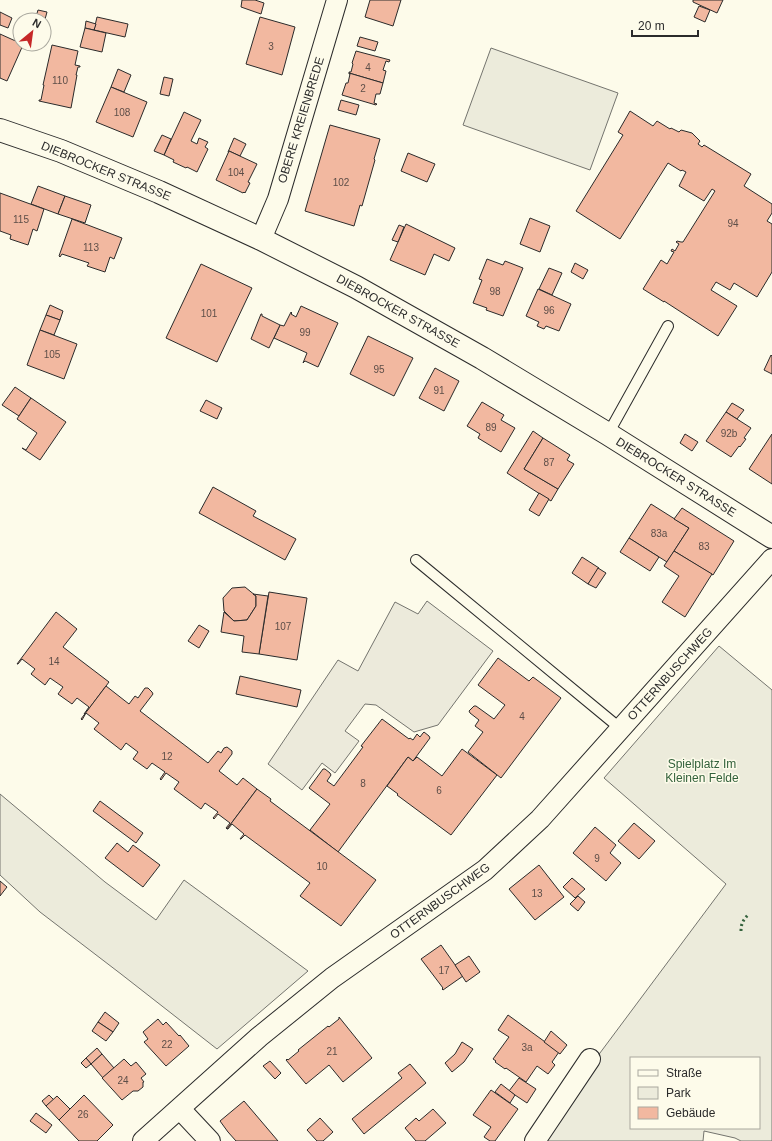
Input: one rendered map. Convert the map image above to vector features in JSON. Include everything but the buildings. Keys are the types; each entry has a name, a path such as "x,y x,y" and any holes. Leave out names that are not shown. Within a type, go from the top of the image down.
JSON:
{"main road":[{"name":"DIEBROCKER STRASSE","path":"0,130 61,151 152,189 261,239 356,287 482,358 608,434 772,537"}],"street":[{"name":"OBERE KREIENBREDE","path":"261,239 278,199 337,0"},
{"name":"OTTERNBUSCHWEG","path":"143,1141 259,1037 332,978 486,870 540,819 772,559"},
{"path":"534,1141 590,1059"},
{"path":"180,1109 210,1141"}],"lane":[{"path":"608,434 668,326"},
{"path":"416,560 621,729"}],"green space":[{"path":"491,48 618,93 590,170 463,125"},
{"name":"Spielplatz Im Kleinen Felde","path":"719,646 772,690 772,1141 741,1141 735,1138 704,1131 703,1141 544,1141 594,1061 726,884 604,778"},
{"path":"0,794 105,882 156,920 184,880 308,971 217,1049 40,912 0,875"}],"shaded area":[{"path":"427,601 493,651 438,725 414,732 376,705 365,704 345,731 359,741 335,773 322,763 302,790 268,764 338,660 358,671 395,602 418,614"}],"hedge":[{"path":"741,931 741,926 748,915"}]}
